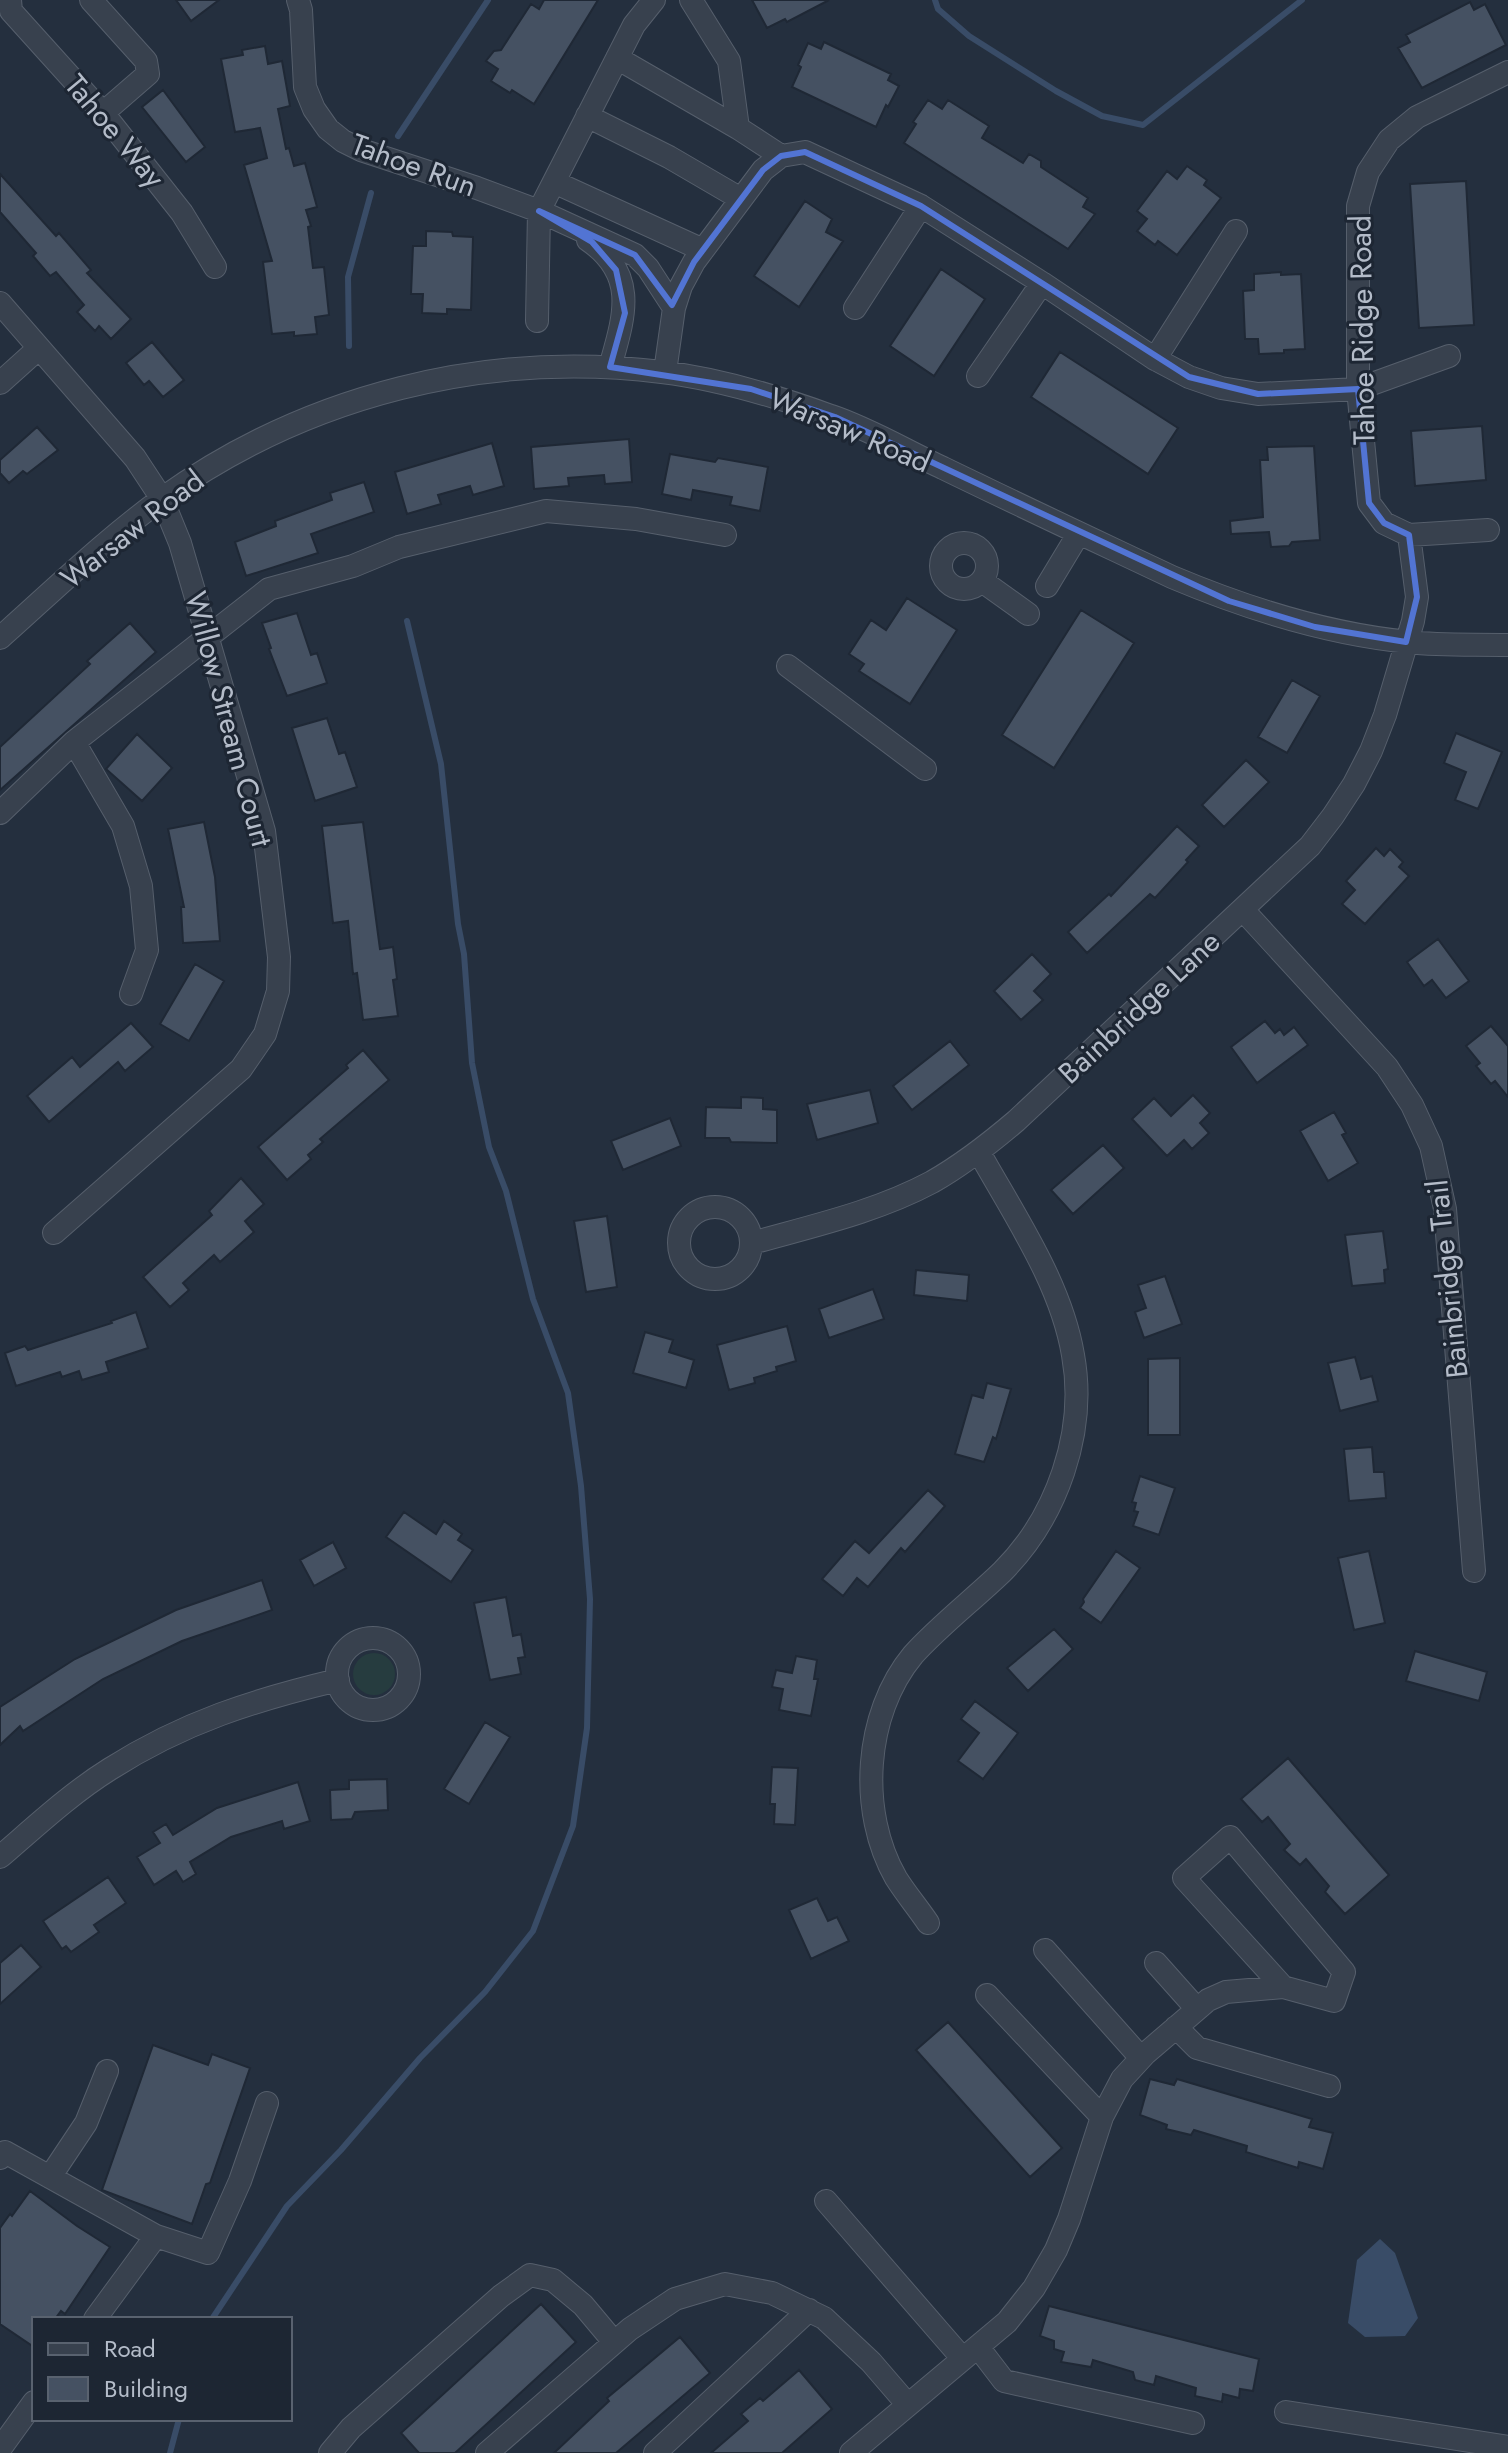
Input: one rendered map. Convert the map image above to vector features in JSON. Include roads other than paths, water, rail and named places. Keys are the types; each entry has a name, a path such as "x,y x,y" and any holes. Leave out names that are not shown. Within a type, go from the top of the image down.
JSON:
{"street":[{"name":"Tahoe Way","path":"10,0 11,11 103,113 182,213 215,267"},
{"path":"91,0 146,61 148,74 103,113"},
{"name":"Tahoe Run","path":"298,0 305,87 314,109 328,129 361,150 539,211 635,255 648,268 674,308"},
{"path":"537,321 539,211 634,25 654,0"},
{"path":"691,0 729,61 738,128"},
{"path":"617,58 781,156"},
{"name":"Tahoe Ridge Road","path":"1409,535 1384,523 1369,503 1358,389 1358,206 1368,172 1389,140 1417,117 1508,72"},
{"path":"587,116 669,157 741,199"},
{"path":"665,372 674,308 681,286 703,250 763,170 781,156 805,152 921,206 1155,359 1210,384 1258,394 1358,389 1449,356"},
{"path":"554,182 703,250"},
{"path":"855,308 921,206"},
{"name":"Tahoe Run","path":"539,211 592,242 616,270 623,289 625,313 610,367"},
{"path":"1155,359 1236,231"},
{"path":"978,376 1042,283"},
{"name":"Willow Stream Court","path":"0,303 135,458 162,499 180,543 264,831 279,957 278,991 265,1034 241,1069 54,1233"},
{"path":"0,383 39,348"},
{"name":"Warsaw Road","path":"0,638 162,499 212,466 264,438 319,413 375,394 433,380 552,366 665,372 751,389 835,417 1172,577 1229,601 1315,627 1406,642 1508,645"},
{"path":"0,813 74,742 269,589 353,566 399,547 546,511 636,519 725,535"},
{"path":"1406,642 1417,597 1409,535 1488,530"},
{"path":"1047,586 1079,533"},
{"path":"982,581 1028,614"},
{"name":"Bainbridge Lane","path":"752,1243 878,1206 930,1182 979,1152 1016,1121 1310,846 1354,784 1371,751 1406,642"},
{"path":"788,666 925,769"},
{"path":"74,742 123,826 141,886 147,950 131,994"},
{"name":"Bainbridge Trail","path":"1243,910 1387,1067 1412,1105 1431,1146 1445,1209 1474,1571"},
{"path":"928,1923 896,1877 877,1828 870,1777 877,1725 892,1687 913,1655 1005,1569 1037,1529 1065,1471 1076,1412 1074,1356 1061,1307 1049,1279 979,1152"},
{"path":"0,1857 48,1815 109,1770 172,1733 241,1705 338,1680"},
{"path":"851,2453 1007,2322 1034,2288 1056,2250 1069,2219 1102,2117 1122,2079 1141,2058 1208,2000 1226,1992 1283,1987 1334,2001 1344,1972 1230,1837 1184,1878 1283,1987"},
{"path":"1045,1950 1141,2058"},
{"path":"1156,1963 1197,2009"},
{"path":"987,1995 1102,2117"},
{"path":"1176,2027 1197,2048 1329,2086"},
{"path":"50,2177 86,2123 107,2071"},
{"path":"0,2158 5,2152 156,2236 208,2253 240,2181 267,2103"},
{"path":"826,2201 971,2353 1004,2381 1193,2423"},
{"path":"96,2317 156,2236"},
{"path":"330,2453 351,2428 501,2296 530,2275 553,2280 583,2305 614,2342"},
{"path":"487,2453 630,2329 675,2299 725,2284 772,2293 824,2318 871,2362 908,2405"},
{"path":"655,2453 809,2310"},
{"path":"0,2449 32,2405"},
{"path":"1286,2412 1508,2447"}],"water":[{"path":"1380,2239 1395,2253 1418,2318 1405,2336 1365,2337 1348,2323 1357,2260"}],"waterway":[{"path":"398,136 488,0"},
{"path":"935,0 938,9 969,36 1056,91 1102,116 1143,125 1302,0"},
{"path":"349,346 348,277 371,193"},
{"path":"213,2317 287,2206 341,2150 420,2058 485,1992 533,1931 573,1826 587,1728 590,1599 581,1486 568,1393 533,1299 506,1191 489,1147 472,1063 464,954 441,764 407,621"},
{"path":"170,2453 178,2421"}]}
